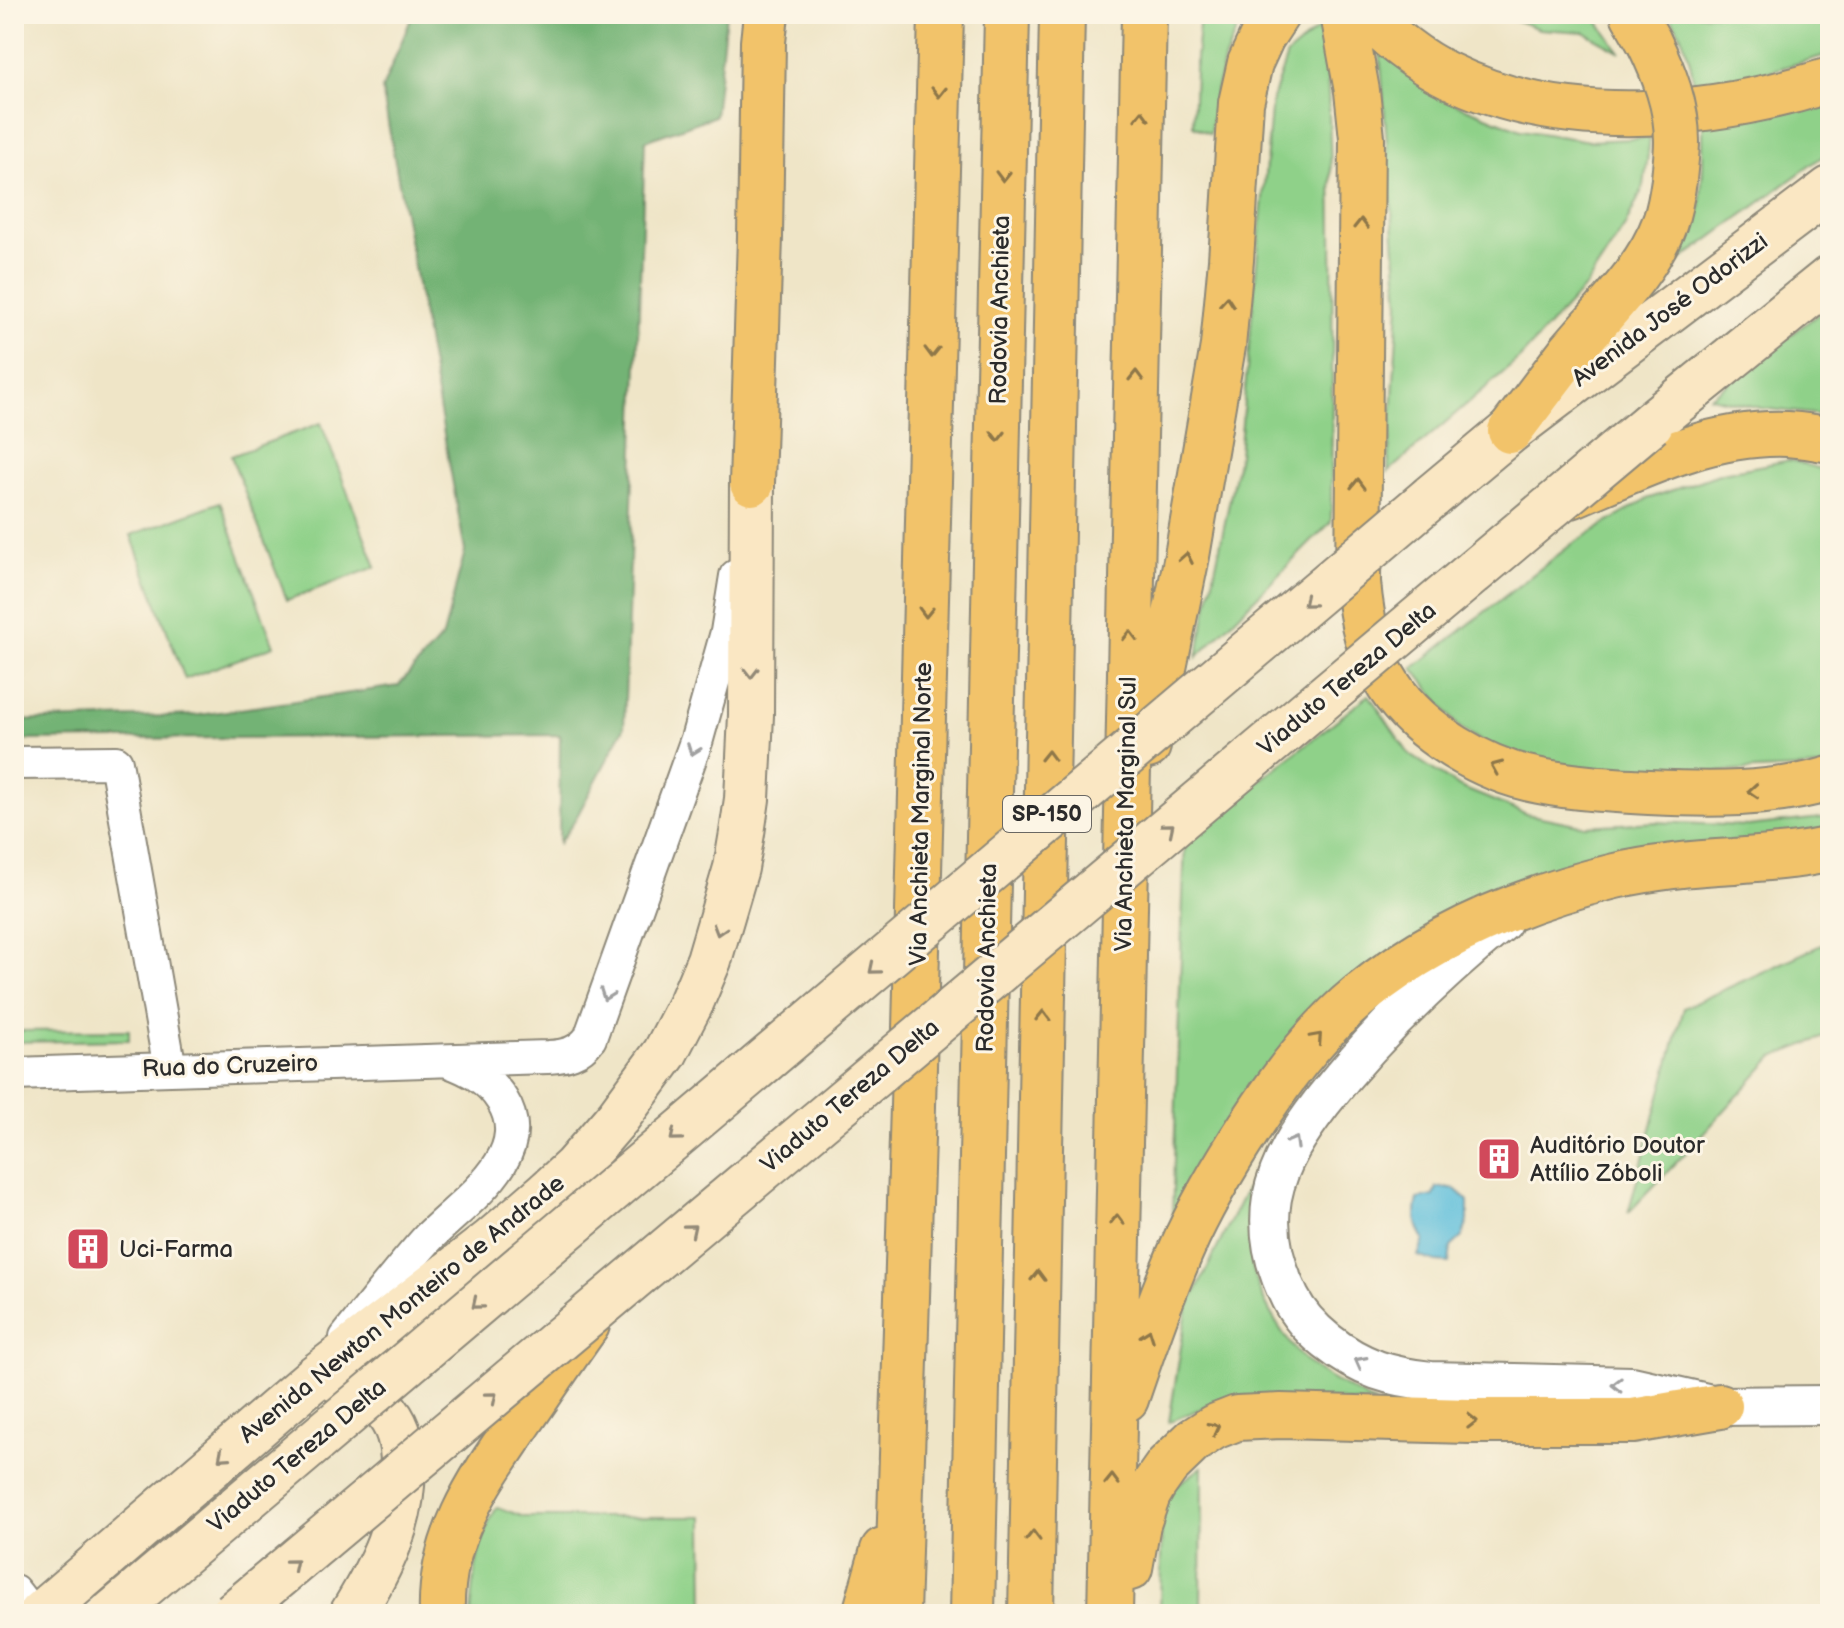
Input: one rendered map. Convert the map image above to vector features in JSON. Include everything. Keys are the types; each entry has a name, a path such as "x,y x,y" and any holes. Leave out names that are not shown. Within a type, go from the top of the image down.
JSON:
{"highway":[{"path":"752,483 766,14"},
{"name":"Via Anchieta Marginal Norte","path":"897,1614 913,1137 941,14"},
{"name":"Rodovia Anchieta","path":"972,1614 1007,14"},
{"name":"SP-150","path":"1031,1614 1062,14"},
{"name":"Via Anchieta Marginal Sul","path":"1110,1614 1144,14"},
{"path":"1125,854 1187,556 1223,346 1241,103 1250,63 1277,14"},
{"path":"1343,14 1362,138 1358,582 1364,628 1388,685 1411,712 1451,745 1498,768 1538,781 1619,790 1714,793 1793,787 1830,779"},
{"path":"1364,14 1422,61 1447,75 1501,96 1567,110 1645,113 1701,108 1741,103 1830,80"},
{"path":"1510,431 1570,352 1630,281 1654,246 1664,224 1671,201 1677,141 1671,99 1662,69 1641,28"},
{"path":"1559,501 1710,442 1785,434 1830,440"},
{"path":"1113,1435 1165,1290 1190,1232 1228,1160 1288,1071 1323,1030 1358,997 1418,954 1523,905 1658,867 1830,849"},
{"path":"442,1614 448,1554 456,1528 482,1479 598,1308"},
{"path":"1122,1614 1138,1524 1148,1495 1167,1466 1185,1447 1224,1422 1281,1416 1633,1421 1720,1406"},
{"path":"865,1614 902,1487"}],"main road":[{"name":"Avenida José Odorizzi","path":"1510,431 1830,189"},
{"name":"Viaduto Tereza Delta","path":"233,1614 1651,423 1830,278"},
{"name":"Viaduto Tereza Delta","path":"111,1614 1510,431"},
{"name":"Avenida Newton Monteiro de Andrade","path":"40,1614 314,1378 491,1241 574,1168 665,1053 691,1003 723,917 736,868 747,799 751,715 752,483"},
{"path":"314,1378 349,1382 360,1387 388,1414 401,1444 403,1474 398,1521 387,1551 352,1614"}],"street":[{"name":"Rua do Cruzeiro","path":"14,1074 563,1056 583,1047 590,1038 701,726 727,632 752,483"},
{"path":"14,763 116,762 170,1069"},
{"path":"1523,905 1411,1001 1337,1082 1303,1126 1288,1152 1272,1196 1269,1219 1275,1264 1292,1303 1305,1321 1339,1350 1376,1370 1431,1381 1632,1386 1720,1406 1830,1405"},
{"path":"314,1378 409,1259 502,1163 509,1146 511,1119 498,1094 471,1070 445,1060"},
{"path":"14,1591 32,1614"}],"green space":[{"path":"413,14 726,14 715,116 645,141 624,728 574,822 559,843 560,735 14,740 14,721 199,715 398,686 443,636 465,551 382,89"},
{"path":"1200,14 1243,14 1225,58 1216,91 1210,134 1193,126"},
{"path":"1499,14 1593,14 1620,52 1584,32 1539,29"},
{"path":"1668,14 1766,14 1793,21 1830,23 1830,54 1742,79 1694,85 1686,48"},
{"path":"1324,24 1332,211 1331,522 1197,657 1239,455 1272,99 1287,55"},
{"path":"1380,51 1456,104 1521,130 1589,141 1650,138 1644,186 1625,226 1585,287 1520,358 1388,472 1399,304"},
{"path":"1830,98 1830,151 1678,262 1700,208 1703,122"},
{"path":"1830,305 1830,416 1761,408 1710,397"},
{"path":"321,423 376,567 287,600 231,456"},
{"path":"1790,460 1830,472 1830,764 1826,767 1619,780 1516,763 1459,727 1413,668 1572,544 1647,499 1722,473"},
{"path":"220,502 274,646 185,679 131,535"},
{"path":"1369,695 1409,754 1460,787 1526,814 1585,826 1656,822 1748,826 1830,817 1830,837 1473,905 1172,1217 1185,839"},
{"path":"1830,941 1830,1035 1773,1057 1628,1213 1684,1008"},
{"path":"129,1030 129,1040 14,1042 14,1031"},
{"path":"1254,1174 1249,1238 1251,1256 1261,1293 1270,1312 1306,1361 1375,1403 1247,1397 1214,1403 1169,1422 1187,1309"},
{"path":"1202,1467 1201,1614 1160,1614 1162,1496"},
{"path":"497,1507 524,1517 703,1517 704,1614 471,1614 481,1545"}],"water":[{"path":"1437,1187 1457,1190 1468,1201 1468,1221 1462,1237 1451,1247 1449,1263 1418,1256 1424,1240 1416,1220 1418,1199 1434,1196"}],"place":[{"name":"Auditório Doutor Attílio Zóboli","path":"1499,1159"},
{"name":"Uci-Farma","path":"88,1249"}]}
